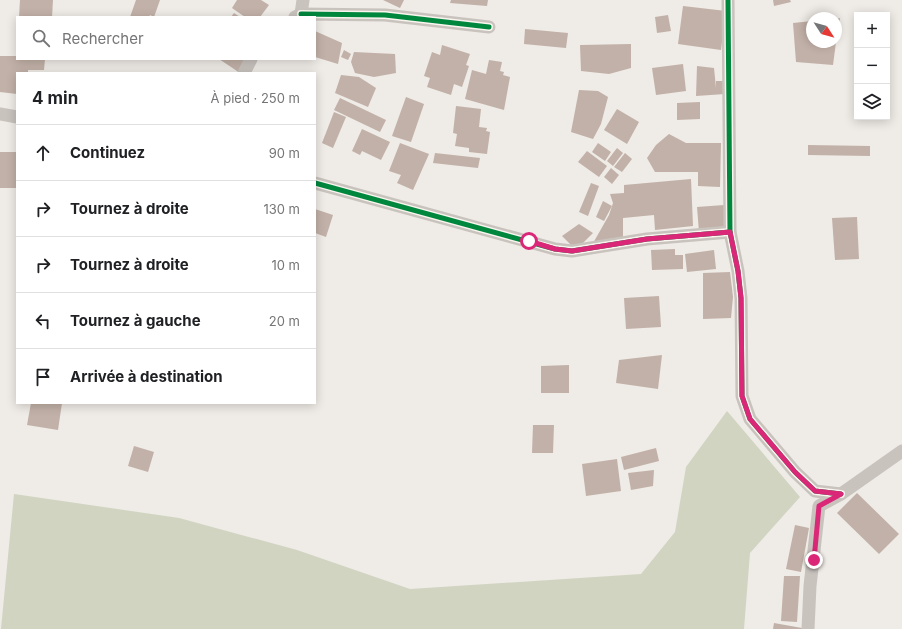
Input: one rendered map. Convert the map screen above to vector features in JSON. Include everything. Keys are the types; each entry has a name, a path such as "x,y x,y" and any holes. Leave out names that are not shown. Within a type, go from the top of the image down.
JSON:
{"street":[{"path":"303,0 298,16 385,15 489,27"},
{"path":"728,0 730,232 738,271 741,298 742,396 750,419 795,472 815,491 841,494"},
{"path":"244,72 250,60"},
{"path":"0,114 16,117"},
{"path":"316,183 555,249 572,251 647,239 730,232"},
{"path":"808,629 810,586 819,506 841,494 902,451"}],"green space":[{"path":"727,411 800,497 750,553 744,629 1,629 14,494 179,518 297,550 410,589 641,574 675,532 686,467"}],"building":[{"path":"20,0 53,0 52,16 19,16"},
{"path":"136,0 160,0 154,16 130,16"},
{"path":"237,0 261,0 269,5 261,16 244,16 232,8"},
{"path":"383,0 404,0 400,8"},
{"path":"451,0 488,0 487,6 450,3"},
{"path":"773,0 790,0 791,2 774,6"},
{"path":"683,6 726,11 721,50 678,44"},
{"path":"234,13 238,16 232,16"},
{"path":"668,15 671,31 657,33 655,17"},
{"path":"806,22 806,48 835,48 833,65 796,62 793,23"},
{"path":"525,29 568,33 566,48 524,44"},
{"path":"316,31 342,43 338,64 316,57"},
{"path":"631,44 631,68 609,74 581,71 580,45"},
{"path":"442,45 470,54 466,65 469,66 462,87 454,84 451,95 427,87 430,78 424,76 432,52 440,55"},
{"path":"344,50 351,54 348,60 341,57"},
{"path":"354,52 395,54 396,73 374,77 355,73 351,62"},
{"path":"0,56 16,56 16,60 45,60 44,70 16,72 16,94 0,92"},
{"path":"220,60 256,60 241,72 238,72"},
{"path":"489,60 502,62 500,71 504,72 503,75 510,77 504,110 465,99 472,70 486,74"},
{"path":"683,64 686,91 656,95 652,68"},
{"path":"697,66 714,68 716,88 716,81 725,81 725,94 696,96"},
{"path":"341,75 359,77 376,88 368,107 335,93"},
{"path":"579,90 598,91 608,97 601,124 593,139 571,132"},
{"path":"406,97 424,104 411,142 392,136"},
{"path":"340,98 386,120 380,132 334,110"},
{"path":"700,102 700,119 677,120 677,103"},
{"path":"456,106 481,109 479,127 487,128 486,131 490,132 487,154 469,152 469,148 455,146 457,134 453,133"},
{"path":"617,109 639,122 627,144 604,130"},
{"path":"334,112 346,117 333,148 322,143"},
{"path":"362,129 390,142 381,160 362,151 360,155 352,151"},
{"path":"669,134 686,143 721,143 720,187 698,186 698,172 655,172 647,158 656,145"},
{"path":"400,143 429,154 413,190 397,183 401,175 389,171"},
{"path":"598,143 611,152 605,161 592,152"},
{"path":"808,145 870,146 870,156 808,155"},
{"path":"617,148 623,153 613,166 607,161"},
{"path":"587,151 607,166 599,177 578,162"},
{"path":"0,152 16,152 16,188 0,188"},
{"path":"435,153 480,158 478,168 433,163"},
{"path":"625,153 632,159 622,172 614,167"},
{"path":"611,168 619,175 612,184 604,177"},
{"path":"691,179 693,226 655,230 654,215 623,218 623,237 592,245 609,215 613,203 610,194 624,193 624,185"},
{"path":"591,183 599,186 588,216 579,212"},
{"path":"603,201 612,206 604,221 596,217"},
{"path":"724,205 725,230 699,232 697,207"},
{"path":"316,209 333,215 326,237 316,233"},
{"path":"857,217 859,259 835,260 832,218"},
{"path":"579,224 593,233 582,244 573,247 562,236"},
{"path":"675,249 675,255 683,255 683,269 652,270 651,250"},
{"path":"714,250 716,269 687,272 685,254"},
{"path":"730,272 733,297 731,318 703,319 703,273"},
{"path":"659,296 661,327 626,329 624,298"},
{"path":"662,355 658,389 616,383 619,360"},
{"path":"569,365 569,393 541,393 541,366"},
{"path":"31,404 62,404 58,430 27,425"},
{"path":"533,425 554,425 553,453 532,453"},
{"path":"134,446 154,452 148,472 128,466"},
{"path":"656,448 659,461 624,470 621,457"},
{"path":"617,459 621,491 586,496 582,464"},
{"path":"654,470 653,486 631,490 628,473"},
{"path":"857,493 899,534 879,554 837,513"},
{"path":"795,525 809,528 801,572 786,569"},
{"path":"784,576 800,576 797,622 781,621"},
{"path":"774,623 802,628 802,629 773,629"}],"cycle path":[{"path":"728,0 730,232 738,271 741,298 742,396 750,419 795,472 815,491 841,494"},
{"path":"301,14 385,15 489,27"},
{"path":"316,183 555,249 572,251 647,239 730,232"}],"route":[{"path":"529,241 555,249 572,251 647,239 730,232 738,271 741,298 742,396 750,419 795,472 815,491 841,494 819,506 814,560"}]}
